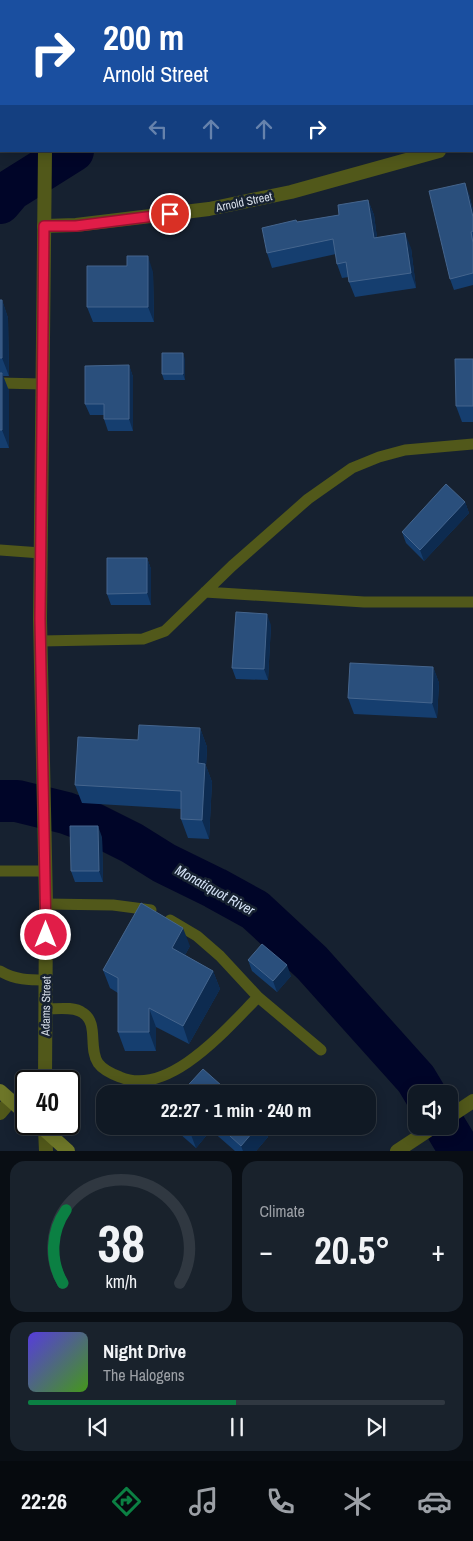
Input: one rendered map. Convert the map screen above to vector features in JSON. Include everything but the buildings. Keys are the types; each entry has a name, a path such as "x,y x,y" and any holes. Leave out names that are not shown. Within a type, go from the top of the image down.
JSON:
{"main road":[{"path":"5,1096 15,1105"},
{"path":"52,1135 68,1151"}],"street":[{"name":"Adams Street","path":"45,152 40,641 46,871 45,1070"},
{"name":"Arnold Street","path":"44,226 76,226 210,210 291,192 435,152"},
{"path":"0,1113 5,1096"},
{"path":"458,1111 470,1103"},
{"path":"44,1135 46,1151"},
{"path":"397,1151 421,1135"}],"lane":[{"path":"0,383 42,384"},
{"path":"40,641 143,639 165,631 232,566 308,499 352,468 379,457 405,450 473,444"},
{"path":"0,550 41,553"},
{"path":"205,592 364,602 473,602"},
{"path":"0,871 46,871"},
{"path":"46,904 132,906 151,910 197,936 220,956 258,997 321,1050"},
{"path":"0,971 11,978 46,980"},
{"path":"46,1009 70,1009 82,1012 88,1017 91,1025 93,1048 99,1064 110,1073 125,1080 147,1081 164,1076 198,1055 258,997"}],"waterway":[{"name":"Monatiquot River","path":"0,203 11,190 71,152"},
{"name":"Monatiquot River","path":"0,801 17,801 66,813 90,822 255,910 312,963 420,1085"},
{"name":"Monatiquot River","path":"450,1135 460,1151"}],"route":[{"path":"46,935 40,619 44,226 76,226 170,214"}]}
